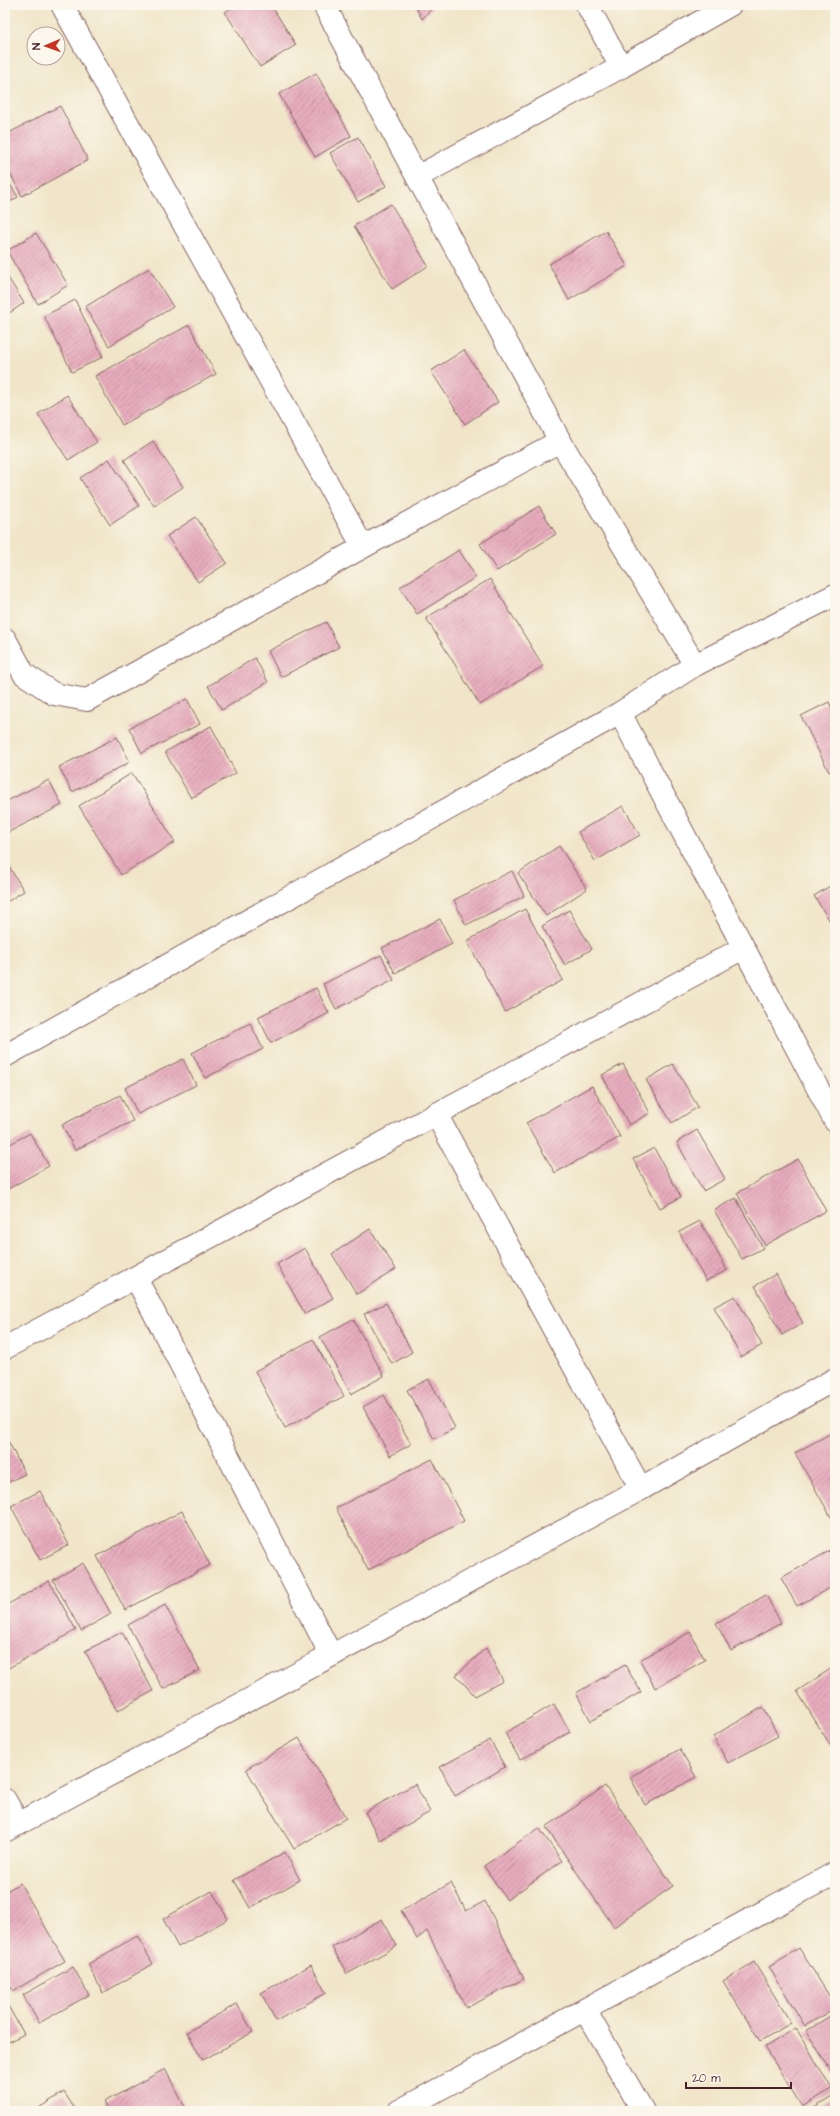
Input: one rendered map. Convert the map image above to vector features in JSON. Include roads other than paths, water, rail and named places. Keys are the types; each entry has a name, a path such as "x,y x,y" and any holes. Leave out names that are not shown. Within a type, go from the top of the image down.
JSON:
{"street":[{"path":"62,5 363,547"},
{"path":"324,5 560,442 696,665"},
{"path":"587,5 621,68"},
{"path":"417,177 621,68 730,5"},
{"path":"5,639 24,674 54,694 87,700 363,547 560,442"},
{"path":"5,1056 620,713 696,665 835,595"},
{"path":"620,713 835,1121"},
{"path":"5,1348 743,948"},
{"path":"436,1114 641,1489"},
{"path":"136,1278 331,1655"},
{"path":"5,1800 12,1828 641,1489 835,1380"},
{"path":"399,2111 835,1873"},
{"path":"585,2010 643,2111"}]}
